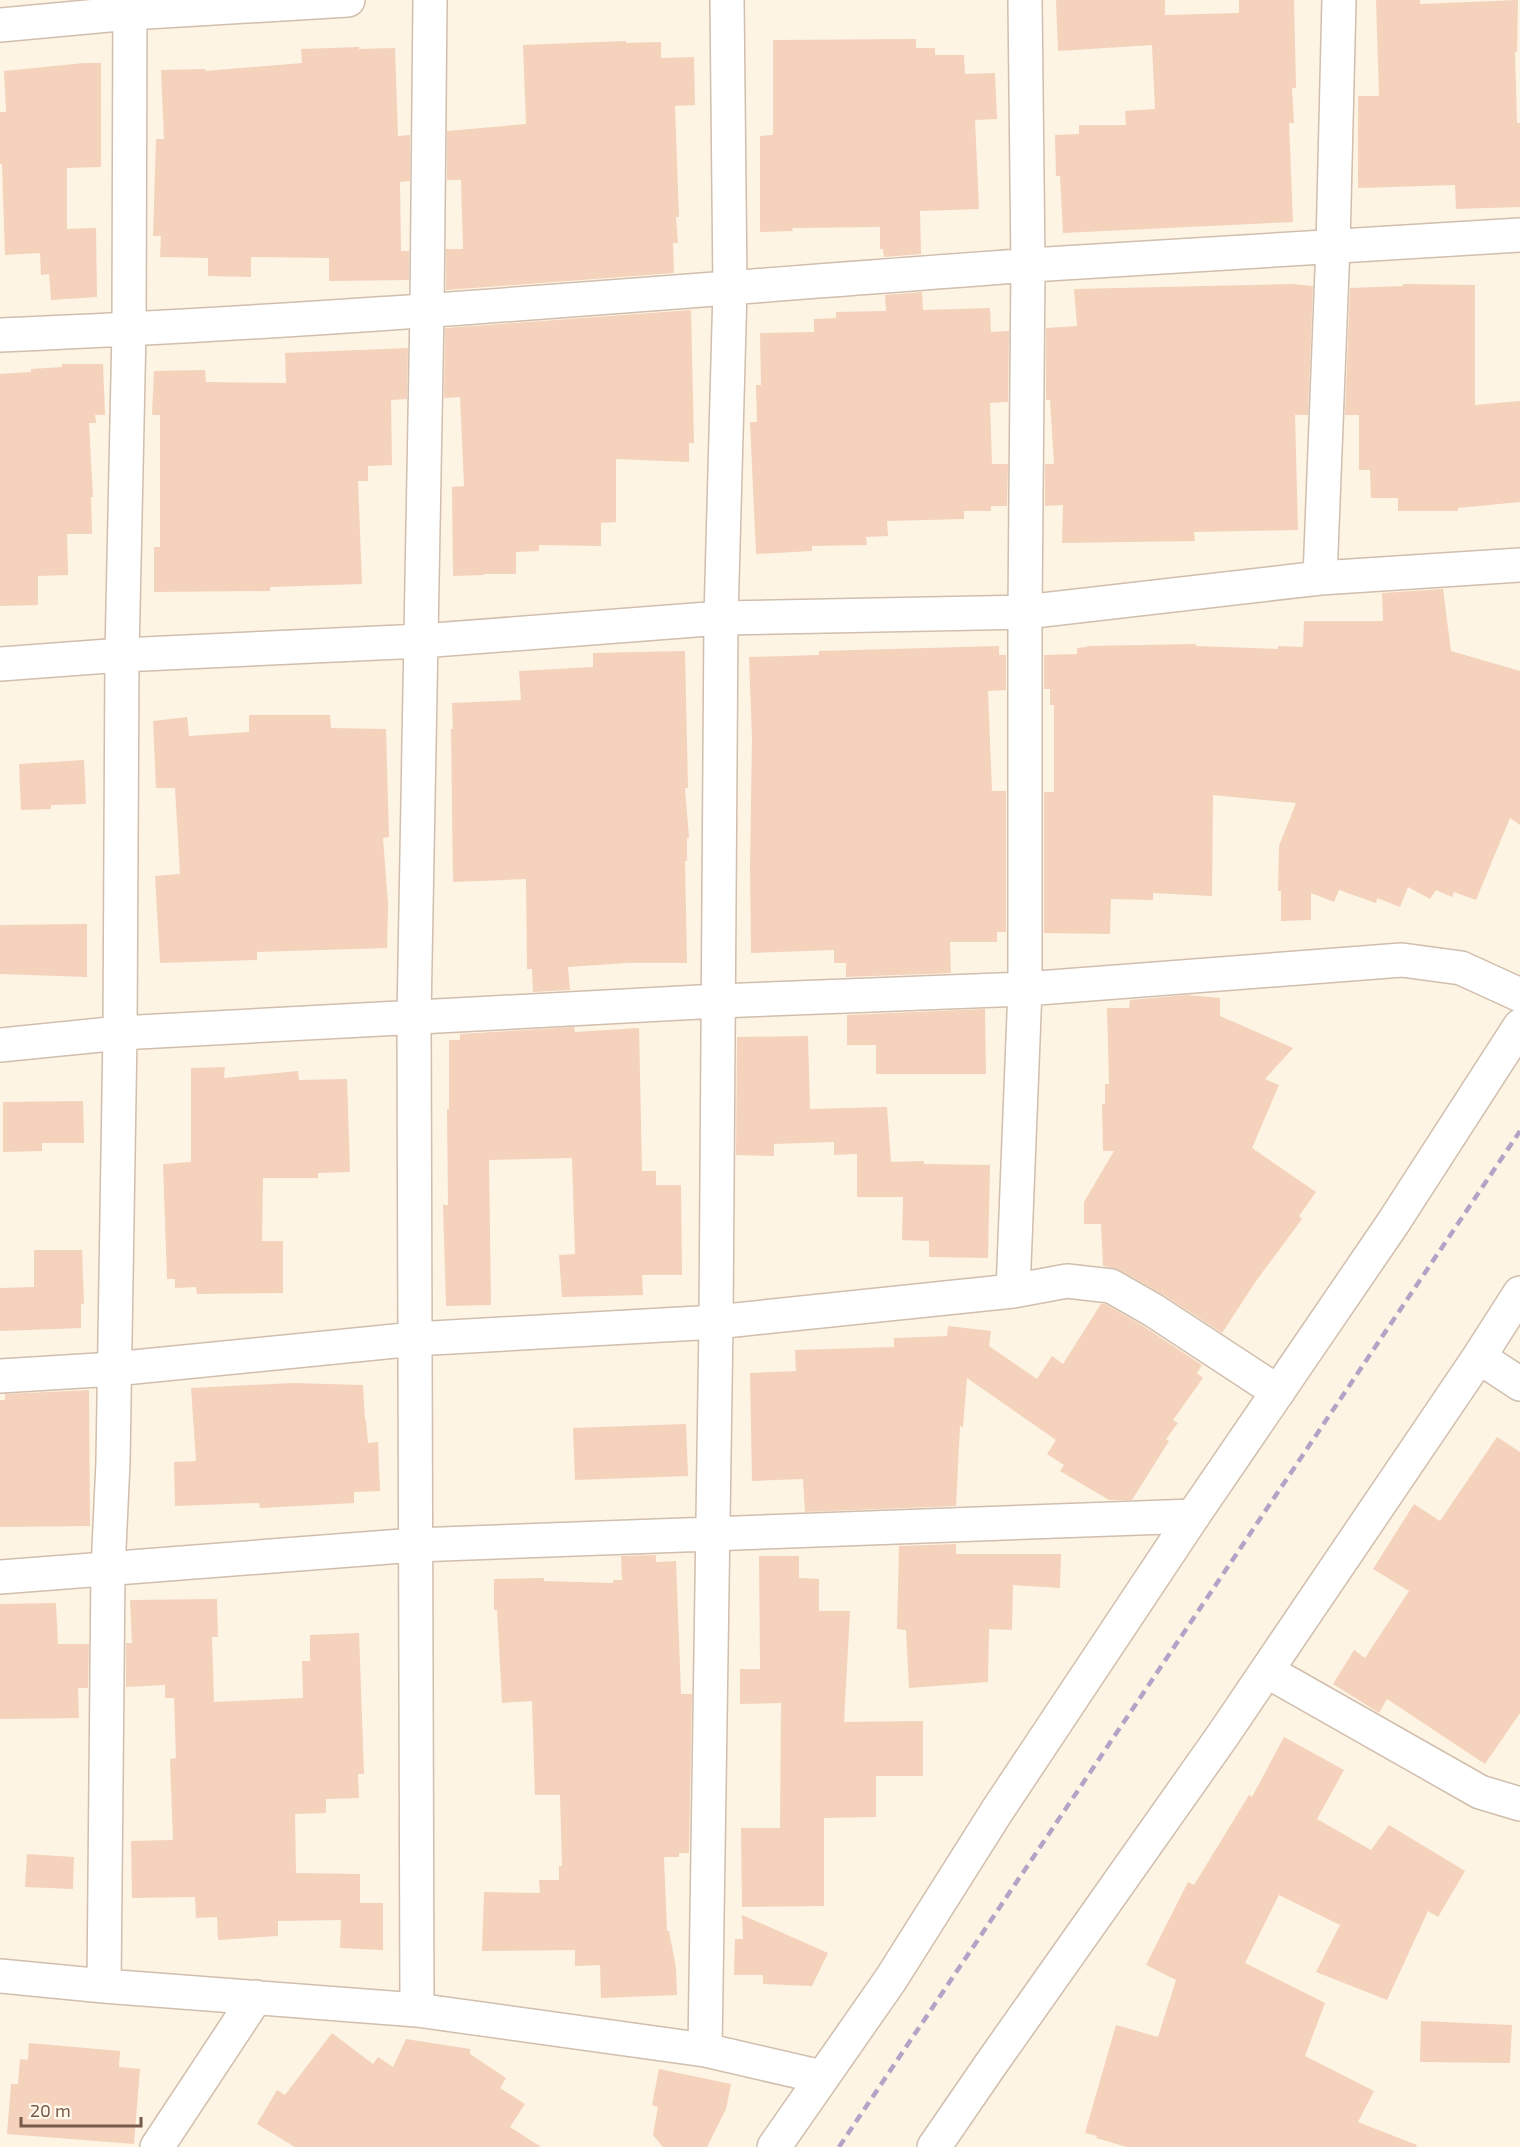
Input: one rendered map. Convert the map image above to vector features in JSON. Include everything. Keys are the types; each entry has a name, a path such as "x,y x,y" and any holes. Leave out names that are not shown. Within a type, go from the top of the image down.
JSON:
{"street":[{"path":"0,25 130,6 348,0"},
{"path":"417,2010 414,1017 427,310 430,0"},
{"path":"705,2050 716,1322 721,618 730,289 727,0"},
{"path":"1013,1291 1025,989 1028,266 1025,0"},
{"path":"1320,578 1333,245 1339,0"},
{"path":"104,1986 108,1570 113,1462 120,1033 122,655 129,330 130,6"},
{"path":"0,335 129,330 1333,245 1520,235"},
{"path":"0,664 122,655 421,641 721,618 1025,612 1320,578 1520,565"},
{"path":"0,1044 120,1033 414,1017 718,1001 1025,989 1402,960 1461,968 1520,995"},
{"path":"774,2147 891,1979 1004,1801 1193,1516 1393,1223 1520,1026"},
{"path":"0,1376 114,1369 415,1339 716,1322 1013,1291 1067,1281 1110,1286 1153,1310 1278,1392"},
{"path":"934,2147 1267,1671 1520,1293"},
{"path":"1479,1357 1520,1384"},
{"path":"0,1577 415,1545 1193,1516"},
{"path":"1267,1671 1480,1792 1520,1804"},
{"path":"0,1976 417,2010 705,2050 822,2077"},
{"path":"157,2147 256,1997"}],"building":[{"path":"1056,0 1165,0 1165,15 1239,13 1239,0 1294,0 1296,88 1292,88 1294,123 1289,123 1293,222 1063,233 1060,176 1056,176 1055,135 1079,134 1079,125 1126,125 1125,111 1155,109 1152,45 1058,51"},
{"path":"1376,0 1420,0 1420,4 1518,0 1517,52 1515,52 1517,123 1520,123 1520,207 1456,209 1455,185 1358,188 1358,96 1379,96"},
{"path":"916,39 916,48 935,48 935,55 964,55 965,74 995,73 997,119 975,120 979,209 920,211 921,254 884,257 883,249 880,249 880,227 792,228 793,231 760,232 760,136 773,135 773,40"},
{"path":"626,41 626,43 661,42 661,58 694,57 695,105 675,106 679,217 676,217 678,243 673,243 674,273 446,290 446,249 463,249 461,180 447,180 447,131 526,124 523,45"},
{"path":"359,47 359,49 395,48 398,136 410,135 410,181 400,182 401,251 409,251 409,280 329,281 329,258 251,257 251,277 208,276 208,258 160,257 161,236 153,236 156,139 164,139 161,70 205,69 205,71 302,63 301,49"},
{"path":"101,63 101,167 67,168 67,229 96,228 97,297 51,300 49,274 41,275 40,253 5,255 2,164 0,164 0,112 6,112 4,71"},
{"path":"1292,284 1313,286 1308,415 1295,415 1298,530 1194,532 1195,541 1062,543 1063,505 1045,506 1045,464 1054,464 1050,400 1046,400 1046,328 1077,326 1074,289"},
{"path":"1403,284 1475,285 1475,405 1520,401 1520,502 1458,508 1458,511 1398,511 1398,498 1371,498 1370,470 1359,470 1359,415 1345,415 1350,288 1403,286"},
{"path":"922,292 923,310 990,308 991,332 1009,331 1008,402 990,403 992,464 1008,464 1007,506 991,506 991,511 964,511 964,519 887,521 888,536 866,537 867,545 812,546 812,551 756,554 750,422 757,422 756,385 761,385 760,333 814,332 814,319 836,318 836,312 886,311 885,295"},
{"path":"691,310 694,443 689,443 689,462 616,459 616,522 601,523 601,546 539,545 539,551 516,552 516,574 453,576 452,487 464,486 460,397 444,398 445,328"},
{"path":"408,348 407,399 391,400 392,465 368,466 368,481 358,481 362,584 270,587 270,591 154,592 154,547 160,547 160,415 152,415 154,371 205,370 206,382 286,383 285,353"},
{"path":"62,364 103,364 105,415 95,415 96,423 89,423 93,497 91,497 92,534 67,534 68,575 38,576 38,605 0,606 0,374 62,367"},
{"path":"1443,589 1451,651 1520,671 1520,825 1510,818 1476,900 1454,892 1452,897 1436,890 1430,899 1408,887 1400,907 1377,898 1376,903 1339,890 1334,902 1311,893 1311,920 1281,921 1281,891 1278,891 1279,846 1296,803 1213,795 1212,896 1153,893 1153,900 1111,899 1110,934 1044,933 1044,792 1054,792 1054,705 1050,705 1050,689 1044,689 1044,655 1077,654 1077,648 1087,646 1196,644 1196,646 1278,649 1278,646 1302,647 1304,621 1383,621 1382,593"},
{"path":"999,646 999,655 1006,655 1006,690 988,691 992,791 1006,791 1006,932 997,932 997,942 950,942 951,973 846,977 846,963 834,963 834,950 751,953 752,738 749,657 819,655 819,651"},
{"path":"685,651 688,788 685,788 689,838 687,838 687,861 685,861 687,963 627,963 568,967 570,990 533,992 532,969 527,969 526,879 453,882 452,703 521,700 519,671 593,667 593,653"},
{"path":"249,715 330,715 331,728 386,729 389,837 383,838 388,904 387,948 257,952 257,960 160,963 155,876 180,874 175,788 156,788 153,721 187,717 189,736 249,732"},
{"path":"84,760 86,804 51,805 51,809 21,810 19,764"},
{"path":"87,924 87,977 0,974 0,925"},
{"path":"1187,995 1220,998 1220,1016 1293,1048 1265,1079 1279,1085 1252,1148 1316,1192 1299,1216 1302,1219 1256,1281 1222,1333 1120,1270 1103,1266 1101,1224 1084,1224 1084,1202 1114,1151 1103,1151 1102,1104 1105,1104 1105,1084 1109,1084 1107,1008 1129,1008 1130,1000"},
{"path":"985,1009 986,1074 876,1074 876,1045 847,1045 847,1015"},
{"path":"574,1027 575,1032 639,1028 642,1171 656,1171 656,1185 681,1185 682,1275 642,1275 643,1295 562,1297 559,1255 575,1254 572,1158 489,1160 491,1305 446,1306 443,1205 448,1205 449,1040 460,1040 460,1034"},
{"path":"808,1036 810,1109 887,1107 891,1162 924,1161 924,1164 990,1165 988,1258 929,1257 929,1241 902,1240 903,1197 857,1197 857,1154 834,1155 834,1142 774,1144 774,1156 736,1155 737,1037"},
{"path":"225,1067 224,1078 298,1071 299,1080 347,1079 350,1172 318,1173 318,1178 263,1178 262,1241 283,1241 283,1293 197,1294 196,1287 175,1288 175,1279 167,1279 163,1164 191,1162 191,1068"},
{"path":"83,1101 84,1143 42,1143 42,1151 3,1152 3,1102"},
{"path":"34,1250 82,1250 84,1304 81,1304 81,1328 0,1331 0,1288 34,1287"},
{"path":"1101,1304 1105,1304 1143,1326 1202,1365 1197,1373 1203,1378 1173,1420 1178,1423 1166,1439 1169,1441 1132,1500 1109,1500 1060,1471 1064,1465 1047,1454 1056,1440 967,1378 963,1427 960,1426 956,1506 805,1512 803,1479 752,1481 750,1373 796,1371 795,1350 894,1347 894,1338 947,1336 948,1326 991,1331 989,1346 1037,1379 1052,1356 1063,1364"},
{"path":"292,1383 363,1385 368,1443 378,1442 380,1491 354,1492 354,1503 260,1508 259,1503 175,1506 174,1462 196,1461 191,1388"},
{"path":"89,1390 90,1526 0,1527 0,1400 5,1400 5,1394"},
{"path":"686,1424 688,1476 575,1480 573,1428"},
{"path":"1497,1437 1520,1452 1520,1713 1485,1764 1387,1699 1379,1713 1333,1684 1354,1650 1365,1658 1409,1591 1373,1569 1414,1504 1440,1521"},
{"path":"956,1544 956,1554 1061,1554 1060,1588 1013,1585 1012,1630 989,1629 988,1682 909,1688 906,1630 897,1629 899,1546"},
{"path":"656,1555 656,1562 676,1561 681,1694 692,1694 689,1853 679,1853 679,1857 664,1857 667,1931 669,1931 676,1968 677,1995 601,1998 600,1965 575,1966 575,1950 482,1951 484,1892 540,1893 539,1880 559,1880 559,1866 562,1866 560,1795 535,1795 532,1701 502,1703 497,1610 494,1610 494,1579 544,1578 544,1581 613,1583 613,1580 622,1580 621,1556"},
{"path":"759,1556 799,1556 799,1578 819,1579 819,1611 850,1611 844,1722 923,1721 923,1776 876,1776 876,1817 824,1818 824,1906 742,1907 741,1828 780,1828 781,1703 740,1704 740,1669 760,1669"},
{"path":"217,1599 218,1637 212,1637 214,1702 303,1698 302,1661 310,1661 310,1635 359,1633 364,1774 358,1774 359,1798 326,1799 326,1813 295,1814 296,1873 360,1874 360,1903 383,1903 383,1950 340,1948 341,1920 278,1921 278,1936 218,1940 217,1917 196,1918 195,1897 132,1898 131,1841 173,1840 170,1759 176,1758 174,1698 165,1698 165,1685 126,1687 126,1643 132,1643 130,1600"},
{"path":"56,1603 58,1644 89,1644 88,1688 78,1688 79,1718 0,1719 0,1604"},
{"path":"1284,1737 1344,1770 1317,1819 1371,1850 1389,1825 1465,1871 1438,1917 1428,1911 1387,2000 1316,1972 1340,1925 1279,1895 1245,1963 1325,2003 1305,2056 1374,2091 1358,2122 1417,2145 1416,2147 1127,2147 1085,2133 1116,2025 1158,2037 1176,1980 1146,1965 1188,1882 1194,1885 1249,1795 1252,1797"},
{"path":"27,1854 74,1857 73,1889 25,1887"},
{"path":"742,1915 828,1953 812,1986 763,1984 763,1975 734,1975 735,1939 743,1939"},
{"path":"1421,2021 1512,2025 1510,2063 1420,2062"},
{"path":"332,2033 373,2064 378,2057 393,2067 406,2039 470,2049 470,2054 506,2078 500,2088 525,2104 510,2127 541,2147 295,2147 257,2124 277,2090 285,2095"},
{"path":"29,2043 120,2051 119,2067 140,2069 134,2144 7,2134 11,2084 18,2084 20,2059 28,2060"},
{"path":"659,2069 731,2084 726,2109 707,2147 663,2147 653,2135 658,2107 652,2105"}],"railway":[{"path":"839,2147 1520,1131"}]}
